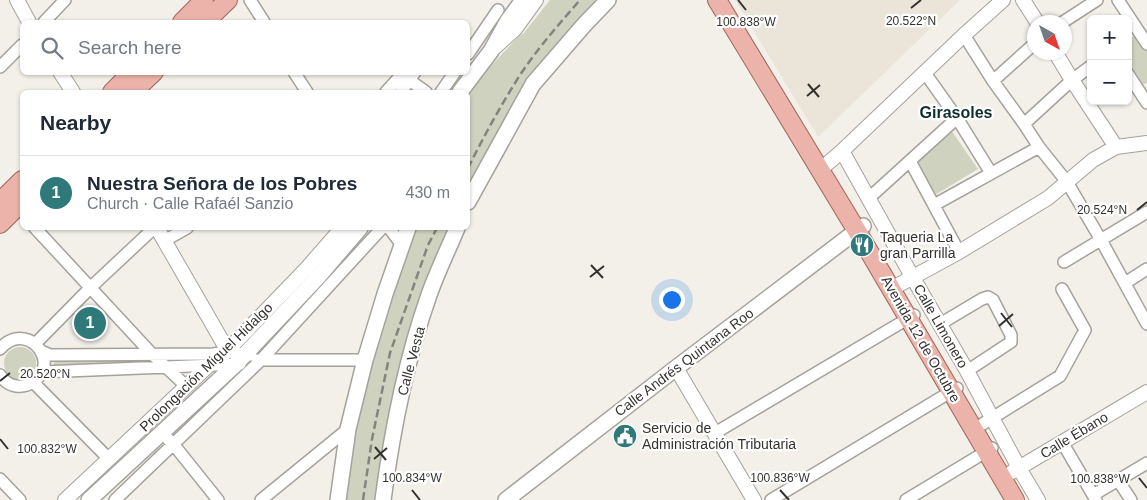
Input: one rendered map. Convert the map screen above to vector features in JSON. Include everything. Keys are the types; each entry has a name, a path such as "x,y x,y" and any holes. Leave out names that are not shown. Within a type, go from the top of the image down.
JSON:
{"main road":[{"path":"184,20 204,0"},
{"path":"206,20 228,0"},
{"path":"462,90 491,51 507,22 524,0"},
{"path":"470,198 533,84 608,0"},
{"name":"Avenida 12 de Octubre","path":"716,0 824,167"},
{"name":"Avenida 12 de Octubre","path":"729,0 860,228 901,284 912,316 990,449 1010,473 1025,500"},
{"path":"114,90 129,75"},
{"path":"135,90 151,75"},
{"path":"0,224 20,184"},
{"name":"Calle Andrés Quintana Roo","path":"506,500 860,228"},
{"name":"Prolongación Miguel Hidalgo","path":"89,500 240,359 318,277 358,230"},
{"path":"338,500 348,429 365,360 407,230"},
{"name":"Calle Vesta","path":"383,500 391,446 408,365 429,295 456,230"},
{"name":"Avenida 12 de Octubre","path":"955,389 987,422 990,449"},
{"name":"Avenida 12 de Octubre","path":"1010,473 1016,500"}],"street":[{"path":"17,0 27,20"},
{"path":"46,20 65,0"},
{"path":"250,0 263,20"},
{"path":"491,51 515,29 536,0"},
{"path":"824,167 1003,0"},
{"path":"1023,0 1033,15"},
{"path":"1072,16 1097,0"},
{"path":"1118,0 1147,44"},
{"path":"470,51 498,10"},
{"path":"1132,36 1138,32"},
{"path":"964,36 1039,147 1067,182 1102,240 1147,324"},
{"path":"0,67 20,47"},
{"path":"993,81 1027,50"},
{"path":"1060,60 1116,147"},
{"path":"1024,124 1072,80 1087,69"},
{"path":"925,73 957,118 991,173"},
{"path":"62,75 72,90"},
{"path":"296,75 306,90"},
{"path":"389,90 408,75"},
{"path":"402,90 408,75"},
{"path":"408,75 424,90"},
{"path":"444,90 453,75"},
{"path":"1132,77 1143,87 1147,103"},
{"path":"869,198 957,118"},
{"path":"901,284 959,252 1048,198 1093,160 1116,147 1147,143"},
{"path":"934,206 1039,147"},
{"name":"Calle Limonero","path":"842,151 869,198 901,284 940,324 967,371 1010,473 1038,500"},
{"path":"910,162 959,252"},
{"path":"1064,262 1147,212"},
{"path":"37,230 151,354 186,386"},
{"path":"38,348 90,288 153,230"},
{"path":"156,230 225,346 226,352"},
{"path":"164,241 183,230"},
{"name":"Prolongación Miguel Hidalgo","path":"65,500 186,386 226,352 307,268 340,230"},
{"path":"115,500 261,360 380,230"},
{"path":"391,230 402,245"},
{"path":"1125,283 1147,269"},
{"path":"987,422 1060,376 1085,330 1062,289"},
{"path":"940,324 982,299 988,297 993,300 1011,336 1011,342 967,371"},
{"path":"715,433 912,316"},
{"path":"1,345 20,338 28,340 50,355 213,354 226,352 240,359"},
{"path":"1,380 15,386 24,386 33,382 42,372 44,364 38,348"},
{"path":"42,372 209,365 240,359 365,360"},
{"path":"676,368 754,500"},
{"path":"33,382 109,460"},
{"path":"771,500 955,389"},
{"name":"Calle Ébano","path":"1010,473 1147,392"},
{"path":"261,500 348,429"},
{"path":"162,433 174,445 218,500"},
{"path":"1062,442 1094,497 1147,463"},
{"path":"906,500 990,449"},
{"path":"0,479 20,500"},
{"path":"1118,480 1131,500"}],"shaded area":[{"path":"735,0 960,0 818,137"}],"green space":[{"path":"550,0 601,0 562,40 470,191 470,92 488,69 524,33"},
{"path":"1136,35 1147,50 1147,83 1139,86 1132,76 1132,38"},
{"path":"951,130 978,169 933,196 914,164"},
{"path":"410,230 451,230 379,500 341,500 350,428"},
{"path":"20,347 26,348 31,352 35,357 35,369 31,374 26,378 20,379 14,378 9,374 5,369 4,363 5,357 9,352 14,348"},
{"path":"151,358 155,364 54,367 56,359"}],"railway":[{"path":"470,164 520,75 541,46 580,0"},
{"path":"363,500 372,439 390,353 428,245 436,230"}],"place":[{"name":"Taqueria La gran Parrilla","path":"862,245"},
{"name":"Nuestra Señora de los Pobres","path":"90,323"},
{"name":"Servicio de Administración Tributaria","path":"625,436"}],"district":[{"name":"Girasoles","path":"956,112"}]}
